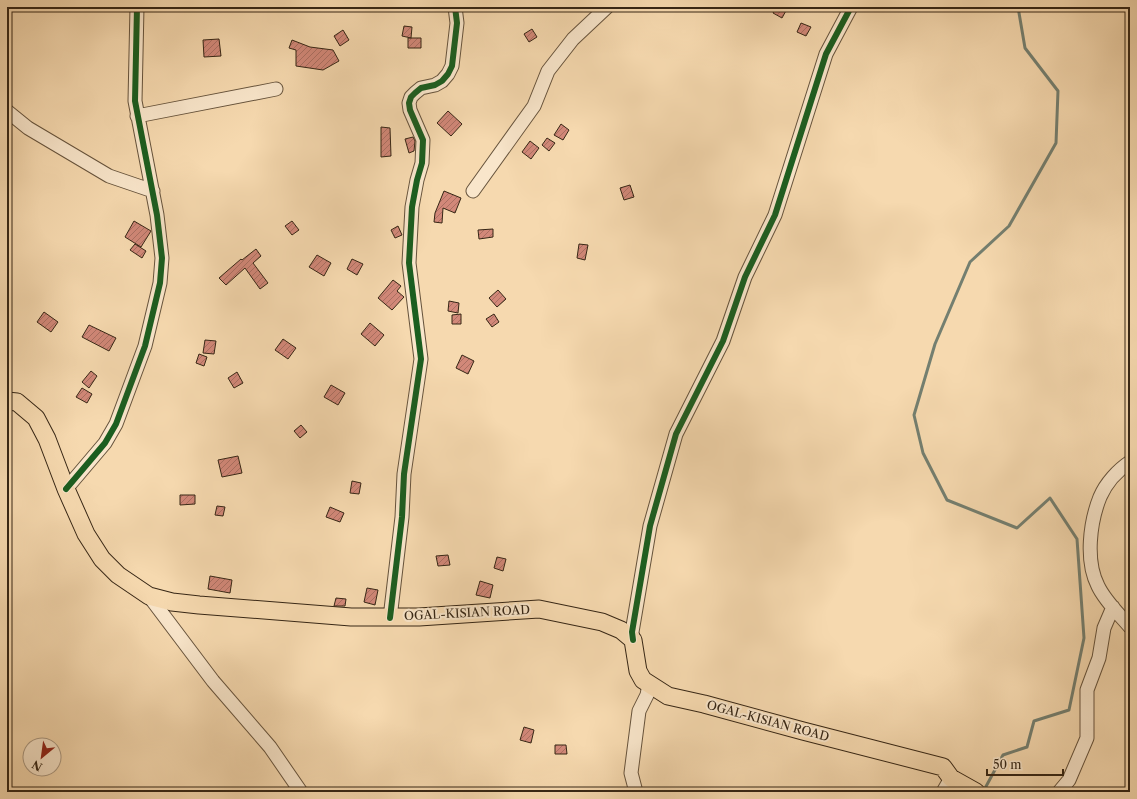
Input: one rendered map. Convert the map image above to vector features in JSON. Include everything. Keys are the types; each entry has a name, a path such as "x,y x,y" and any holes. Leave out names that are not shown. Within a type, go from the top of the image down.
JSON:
{"main road":[{"name":"OGAL-KISIAN ROAD","path":"7,401 17,402 36,418 47,439 86,534 102,559 118,575 149,596 172,602 351,617 390,618 540,609 602,622 621,630 633,640 638,671 644,680 668,696 704,704 943,767 947,785 975,792"}],"street":[{"path":"66,488 105,443 116,424 145,346 155,311 162,258 153,192 137,116 135,94 137,7"},
{"path":"390,618 402,517 404,474 421,359 409,262 412,207 422,163 424,140 410,110 409,103 415,92 421,88 435,85 442,81 452,66 457,23 455,7"},
{"path":"473,191 534,106 548,71 573,39 607,7"},
{"path":"633,640 632,632 650,526 676,434 723,340 745,277 775,215 826,54 851,7"},
{"path":"137,116 276,89"},
{"path":"7,111 28,128 109,176 153,192"},
{"path":"1130,462 1110,480 1101,495 1094,516 1091,548 1092,570 1098,586 1113,607 1130,626"},
{"path":"149,596 213,681 270,747 301,792"},
{"path":"1059,792 1069,780 1087,738 1087,690 1099,658 1104,628 1113,607"},
{"path":"636,792 631,773 639,711 647,695 649,684"}],"building":[{"path":"776,7 788,7 782,18 773,13"},
{"path":"801,23 811,27 806,36 797,32"},
{"path":"404,26 412,27 411,38 402,36"},
{"path":"532,29 537,37 529,42 524,34"},
{"path":"343,30 349,40 340,46 334,36"},
{"path":"408,38 421,38 421,48 408,48"},
{"path":"219,39 221,56 204,57 203,40"},
{"path":"292,40 310,47 333,50 339,61 323,70 296,66 296,50 289,48"},
{"path":"448,111 462,124 451,136 437,123"},
{"path":"561,124 569,130 563,140 554,135"},
{"path":"381,127 390,128 391,156 381,157"},
{"path":"413,137 415,141 414,151 409,153 405,139"},
{"path":"547,138 555,143 549,151 542,145"},
{"path":"530,141 539,148 531,159 522,152"},
{"path":"630,185 634,197 624,200 620,188"},
{"path":"444,191 461,198 455,213 443,208 442,223 434,222 435,213"},
{"path":"134,221 151,231 141,247 125,237"},
{"path":"292,221 299,230 292,235 285,226"},
{"path":"398,226 402,235 395,238 391,230"},
{"path":"493,229 493,237 479,239 478,230"},
{"path":"135,244 146,251 142,258 130,250"},
{"path":"579,244 588,245 585,260 577,258"},
{"path":"256,249 261,256 253,263 268,283 260,289 245,268 226,285 219,278 241,259 242,260"},
{"path":"317,255 331,263 324,276 309,267"},
{"path":"352,259 363,264 357,275 347,269"},
{"path":"393,280 401,286 397,291 404,297 392,310 378,298"},
{"path":"498,290 506,299 497,307 489,298"},
{"path":"449,301 459,303 458,313 448,311"},
{"path":"44,312 58,322 51,332 37,322"},
{"path":"461,314 461,324 452,324 452,315"},
{"path":"494,314 499,322 492,327 486,319"},
{"path":"370,323 384,335 375,346 361,334"},
{"path":"89,325 116,338 109,351 82,337"},
{"path":"283,339 296,348 288,359 275,350"},
{"path":"205,340 216,341 214,354 203,353"},
{"path":"199,354 207,357 204,366 196,363"},
{"path":"462,355 474,361 468,374 456,368"},
{"path":"91,371 97,376 89,388 82,382"},
{"path":"237,372 243,383 234,388 228,378"},
{"path":"331,385 345,393 338,405 324,397"},
{"path":"82,388 92,394 87,403 76,397"},
{"path":"301,425 307,432 300,438 294,431"},
{"path":"238,456 242,473 222,477 218,460"},
{"path":"352,481 361,483 359,494 350,493"},
{"path":"180,495 195,495 195,504 180,505"},
{"path":"217,506 225,507 223,516 215,515"},
{"path":"330,507 344,513 340,522 326,517"},
{"path":"448,555 450,565 438,566 436,556"},
{"path":"497,557 506,559 503,571 494,568"},
{"path":"210,576 232,580 230,593 208,589"},
{"path":"480,581 493,585 490,598 476,595"},
{"path":"367,588 378,590 375,605 364,602"},
{"path":"336,598 346,599 345,606 334,606"},
{"path":"524,727 534,730 531,743 520,740"},
{"path":"555,745 566,745 567,754 555,754"}],"waterway":[{"path":"983,792 1003,755 1027,747 1034,721 1069,710 1084,638 1077,539 1050,498 1017,528 947,500 923,453 914,415 935,344 970,262 1009,226 1056,143 1058,91 1025,48 1018,7"}],"cycle path":[{"path":"66,489 105,443 116,424 145,346 160,283 162,258 157,215 135,101 137,7"},
{"path":"390,618 402,517 404,474 421,359 409,263 412,207 422,163 423,140 410,110 409,103 411,97 421,88 435,85 442,81 452,66 457,23 455,7"},
{"path":"633,640 632,632 650,526 676,434 723,341 745,277 775,215 826,54 851,7"}]}
